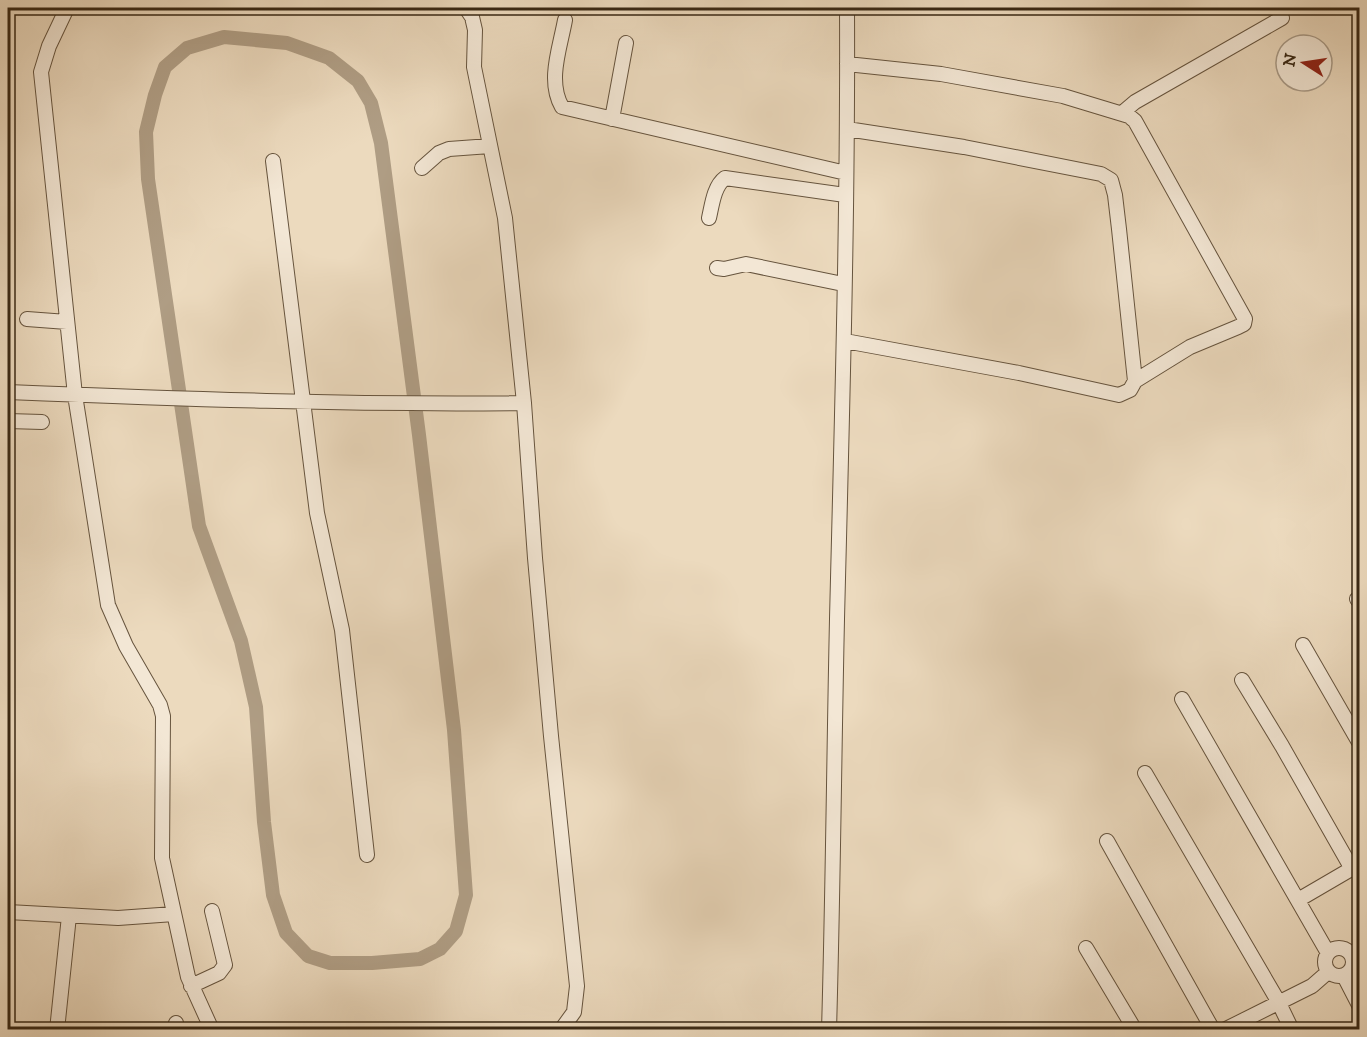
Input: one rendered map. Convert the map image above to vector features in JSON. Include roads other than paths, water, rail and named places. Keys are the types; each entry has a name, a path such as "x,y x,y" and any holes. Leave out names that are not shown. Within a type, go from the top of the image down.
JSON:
{"street":[{"path":"67,8 49,46 41,72 75,395 108,605 126,646 160,705 163,716 162,858 191,986 212,1029"},
{"path":"466,8 476,30 474,67 505,218 524,403 551,736 578,986 574,1012 561,1029"},
{"path":"829,1029 845,341 843,284 847,8"},
{"path":"1122,113 1135,102 1282,18"},
{"path":"565,20 554,83 557,98 562,107 846,173"},
{"path":"612,119 626,43"},
{"path":"845,341 1019,372 1119,395 1130,390 1135,381 1190,347 1244,324 1245,319 1135,121 1129,116 1063,96 952,76 847,64"},
{"path":"847,129 964,147 1101,174 1111,180 1118,218 1135,381"},
{"path":"422,168 438,153 449,149 490,146"},
{"path":"273,161 316,513 342,630 368,855"},
{"path":"709,218 716,191 725,178 845,195"},
{"path":"717,267 724,269 746,264 843,284"},
{"path":"27,319 67,322"},
{"path":"8,392 210,400 438,404 524,403"},
{"path":"8,421 42,422"},
{"path":"1303,645 1359,744"},
{"path":"1242,680 1356,866 1298,900"},
{"path":"1182,699 1328,952"},
{"path":"1145,773 1278,1001 1292,1029"},
{"path":"1107,841 1213,1029"},
{"path":"191,986 219,973 225,965 212,911"},
{"path":"8,912 118,918 174,914"},
{"path":"57,1029 69,916"},
{"path":"1349,952 1359,941"},
{"path":"1086,948 1135,1029"},
{"path":"1344,948 1349,952 1354,963 1352,969 1344,976 1328,972 1324,963 1328,952 1344,948"},
{"path":"1224,1029 1312,986 1328,972"},
{"path":"1344,976 1359,1007"}],"waterway":[{"path":"224,37 287,43 329,58 358,81 371,103 381,143 454,730 466,895 456,931 440,949 420,959 372,963 330,963 308,956 286,933 273,895 264,822 256,707 241,641 199,526 148,179 146,132 165,67 187,48 224,37"}],"railway":[{"path":"1355,8 1360,16"}]}
